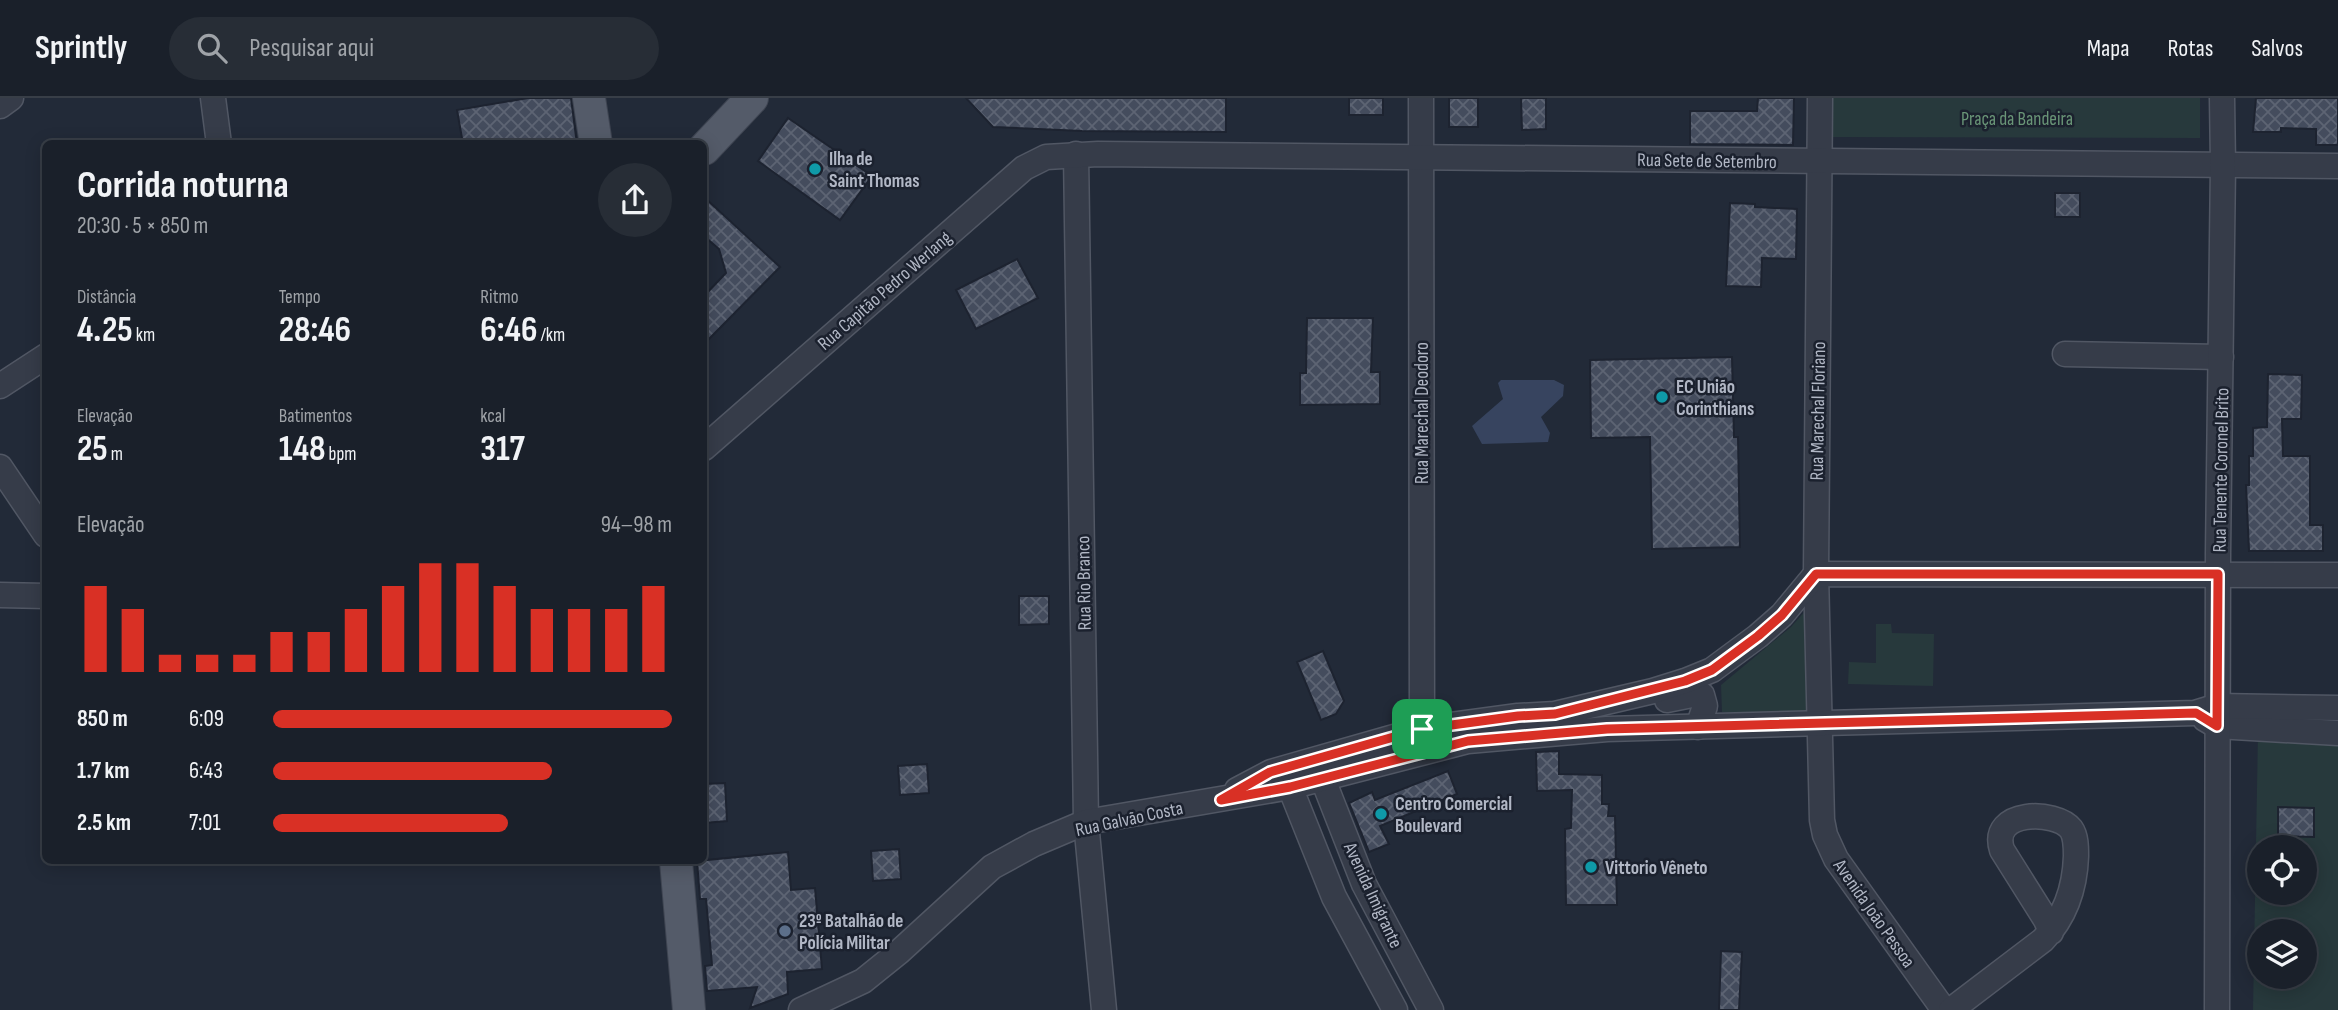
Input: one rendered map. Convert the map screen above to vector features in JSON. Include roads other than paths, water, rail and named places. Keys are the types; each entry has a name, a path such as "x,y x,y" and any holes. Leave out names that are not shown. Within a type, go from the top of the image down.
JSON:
{"main road":[{"path":"589,98 595,140"},
{"path":"707,146 752,98"},
{"path":"676,864 690,1010"}],"street":[{"path":"0,106 11,98"},
{"path":"213,98 218,140"},
{"name":"Rua Marechal Deodoro","path":"1421,98 1422,729"},
{"name":"Rua Marechal Floriano","path":"1820,98 1816,574 1821,725"},
{"name":"Rua Tenente Coronel Brito","path":"2217,1010 2210,715 2218,574 2222,98"},
{"name":"Rua Sete de Setembro","path":"1076,154 2338,166"},
{"name":"Rua Capitão Pedro Werlang","path":"707,445 1024,168 1046,157 1076,154"},
{"name":"Rua Rio Branco","path":"1076,154 1086,822 1104,1010"},
{"path":"2065,355 2221,357"},
{"path":"0,386 42,359"},
{"path":"0,467 42,529"},
{"path":"1816,574 2338,575"},
{"name":"Rua Galvão Costa","path":"801,1010 863,981 899,952 992,867 1034,844 1086,822 1221,800 1422,729 1518,716 1555,714 1685,681 1712,670 1749,643 1782,615 1816,574"},
{"path":"0,595 42,596"},
{"path":"1704,727 1717,703 1712,670"},
{"path":"1555,714 1587,714 1697,694 1704,699 1704,727"},
{"name":"Rua Galvão Costa","path":"1290,777 1322,777 1468,741 1607,729 2210,715 2338,708"},
{"name":"Rua Galvão Costa","path":"2210,715 2338,733"},
{"name":"Avenida João Pessoa","path":"1821,725 1820,802 1829,846 1944,1010"},
{"name":"Avenida Imigrante","path":"1290,777 1334,897 1395,1010"},
{"name":"Avenida Imigrante","path":"1322,777 1364,884 1431,1010"},
{"path":"1951,1010 2051,932"}],"water":[{"path":"1501,380 1554,380 1564,385 1563,396 1541,417 1550,433 1548,442 1482,444 1472,426 1503,399 1498,383"}],"place":[{"name":"Ilha de Saint Thomas","path":"815,169"},
{"name":"EC União Corinthians","path":"1662,397"},
{"name":"Centro Comercial Boulevard","path":"1381,814"},
{"name":"Vittorio Vêneto","path":"1591,867"},
{"name":"23º Batalhão de Polícia Militar","path":"785,931"}],"park label":[{"name":"Praça da Bandeira","path":"2017,118"}]}
